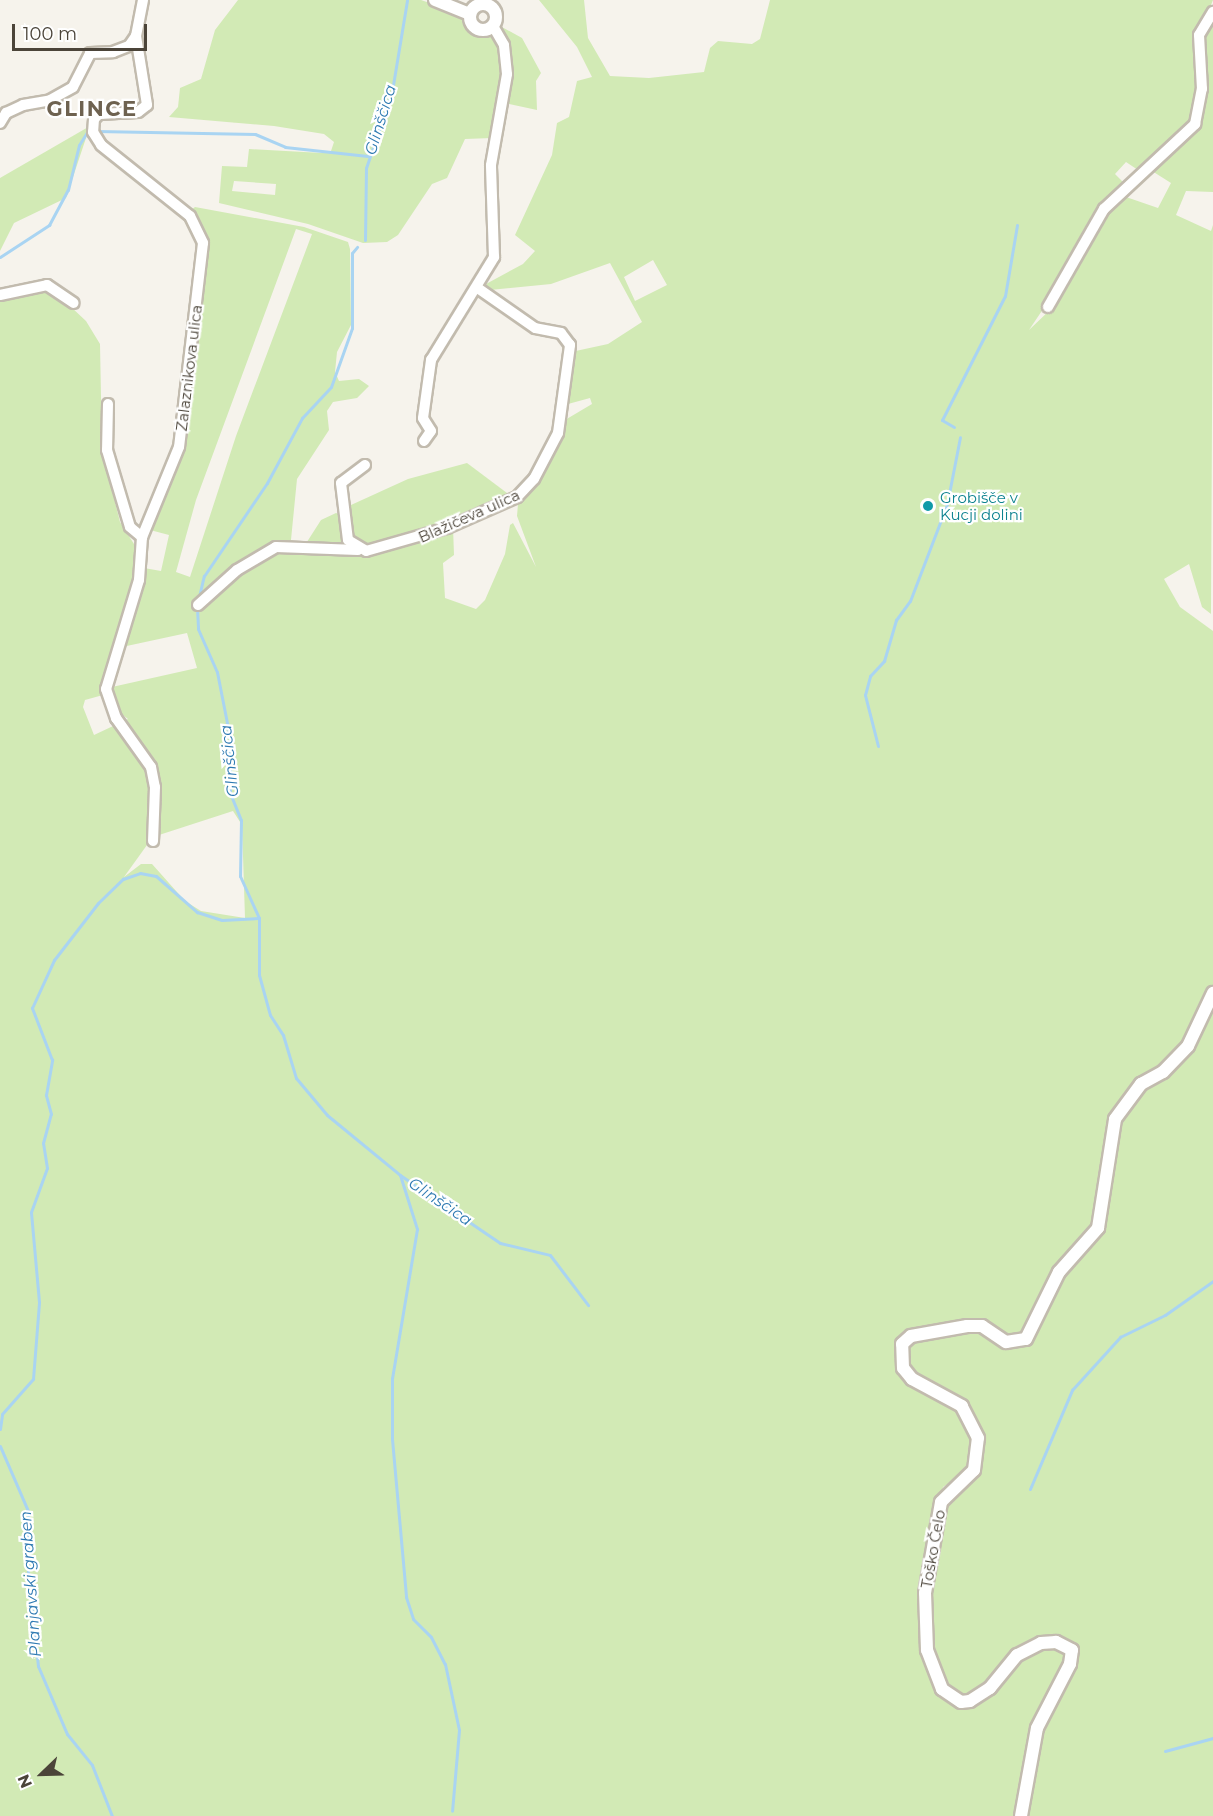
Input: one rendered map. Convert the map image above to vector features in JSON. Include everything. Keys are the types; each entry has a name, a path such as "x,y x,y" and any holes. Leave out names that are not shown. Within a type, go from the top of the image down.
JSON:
{"street":[{"path":"2,116 63,94 81,78 90,53 121,50 136,36 143,0"},
{"path":"435,0 470,14 475,28 483,30 493,26"},
{"path":"424,441 431,431 423,418 431,360 479,289 494,257 491,165 507,75 504,45 493,26 497,4 481,3 470,14"},
{"path":"1048,307 1104,209 1195,124 1202,89 1198,35 1213,12"},
{"name":"Zalaznikova ulica","path":"136,36 147,105 138,112 99,114 93,132 101,145 185,211 203,243 179,447 142,537 139,580 106,689 116,718 151,767 153,841"},
{"path":"0,295 47,285 74,303"},
{"name":"Blažičeva ulica","path":"358,550 379,550 418,539 517,497 534,479 558,433 568,339 524,322 504,303 479,289"},
{"path":"108,404 107,450 130,527 142,537"},
{"path":"358,550 348,540 341,483 366,465"},
{"path":"198,605 237,570 276,547 358,550"},
{"name":"Toško Čelo","path":"1021,1816 1037,1728 1070,1664 1072,1650 1056,1642 1041,1642 1017,1655 990,1688 970,1701 961,1702 942,1689 927,1650 925,1593 941,1502 975,1470 978,1438 962,1406 912,1379 903,1368 900,1353 911,1336 967,1326 982,1326 1006,1342 1026,1339 1059,1272 1098,1228 1111,1133 1127,1099 1188,1046 1213,993"}],"green space":[{"path":"238,0 421,0 467,16 475,31 493,31 505,64 492,138 465,139 447,178 432,184 398,235 387,242 363,243 308,224 219,203 222,166 247,167 249,149 322,153 331,151 334,142 324,134 274,126 169,117 178,107 180,88 201,79 215,30","holes":["234,181 276,184 275,195 232,191"]},
{"path":"539,0 584,0 588,38 610,76 649,78 704,72 710,48 718,41 752,44 760,39 770,0 1213,0 1195,45 1201,85 1194,124 1138,170 1126,162 1115,174 1126,185 1089,227 1070,269 1029,330 1051,309 1100,217 1198,124 1205,86 1199,47 1202,31 1213,15 1213,192 1186,191 1176,215 1211,231 1213,225 1211,614 1202,607 1189,564 1164,579 1180,607 1213,631 1213,985 1183,1046 1123,1095 1108,1126 1092,1227 1062,1261 1021,1337 1013,1338 983,1321 929,1326 898,1340 894,1351 904,1376 962,1411 974,1439 969,1471 943,1487 920,1596 923,1650 937,1691 966,1708 983,1702 1022,1659 1044,1648 1065,1649 1068,1657 1031,1724 1026,1781 1017,1816 0,1816 0,299 40,288 55,292 86,321 100,344 102,449 120,522 134,544 139,564 125,607 112,687 197,668 187,633 122,647 128,613 144,568 161,571 169,535 150,530 177,466 189,412 206,247 191,210 195,207 304,227 348,242 351,325 337,352 335,372 339,381 359,379 369,386 357,398 333,402 327,411 329,430 297,479 291,540 305,545 321,520 336,513 341,515 346,553 382,552 453,527 454,555 443,563 445,598 476,609 485,600 505,554 510,525 513,523 536,567 517,516 518,504 531,492 565,420 592,404 590,398 568,404 565,398 571,352 608,344 642,322 610,263 551,284 490,290 486,284 523,264 535,251 515,235 552,155 557,123 569,117 577,81 592,77 577,47","holes":["1152,171 1171,183 1158,208 1126,197","296,229 312,234 236,436 190,577 176,572 196,500","653,260 667,285 635,301 624,277","111,688 119,712 128,719 94,735 83,707 85,700 103,695","233,811 242,825 245,918 201,911 185,901 152,864 141,864 124,877 147,845 156,814 159,835"]},
{"path":"500,26 522,38 541,73 536,81 537,110 505,103"},
{"path":"90,126 66,198 14,223 0,251 0,178"},
{"path":"467,463 511,496 434,531 365,549 351,537 351,505 408,479"},
{"path":"1213,1006 1213,1816 1027,1816 1044,1721 1074,1668 1076,1646 1065,1639 1041,1638 983,1688 965,1697 945,1686 931,1650 928,1619 943,1514 950,1494 975,1479 982,1437 969,1405 911,1372 904,1358 906,1345 916,1339 979,1331 1006,1347 1026,1346 1062,1277 1098,1237 1117,1126 1141,1090 1163,1078 1193,1049"}],"waterway":[{"name":"Glinščica","path":"365,240 366,168 392,91 407,0"},
{"path":"97,131 255,134 285,147 368,156"},
{"path":"0,257 49,225 68,190 79,145 87,132"},
{"path":"954,427 942,420 1005,296 1017,225"},
{"name":"Glinščica","path":"198,601 204,576 267,483 302,418 331,387 352,328 352,253 357,247"},
{"path":"878,746 865,695 870,676 884,661 896,620 910,601 947,504 960,437"},
{"name":"Glinščica","path":"197,608 198,629 217,672 230,738 230,793 241,820 240,876 259,918 259,975 270,1015 283,1035 296,1078 327,1115 400,1175 500,1243 550,1255 588,1305"},
{"name":"Planjavski graben","path":"0,1429 2,1414 33,1379 39,1302 31,1212 47,1168 43,1143 51,1114 46,1095 52,1060 32,1008 54,960 98,903 123,879 140,873 156,876 197,912 222,920 259,918"},
{"path":"400,1175 417,1229 392,1378 392,1439 406,1597 413,1619 431,1637 445,1664 459,1730 452,1811"},
{"path":"1030,1489 1072,1390 1120,1337 1165,1315 1213,1281"},
{"name":"Planjavski graben","path":"0,1446 28,1511 28,1574 38,1666 67,1734 92,1765 112,1816"},
{"path":"1165,1751 1213,1738"}],"place":[{"name":"Grobišče v Kucji dolini","path":"928,506"}],"district":[{"name":"GLINCE","path":"92,109"}]}
